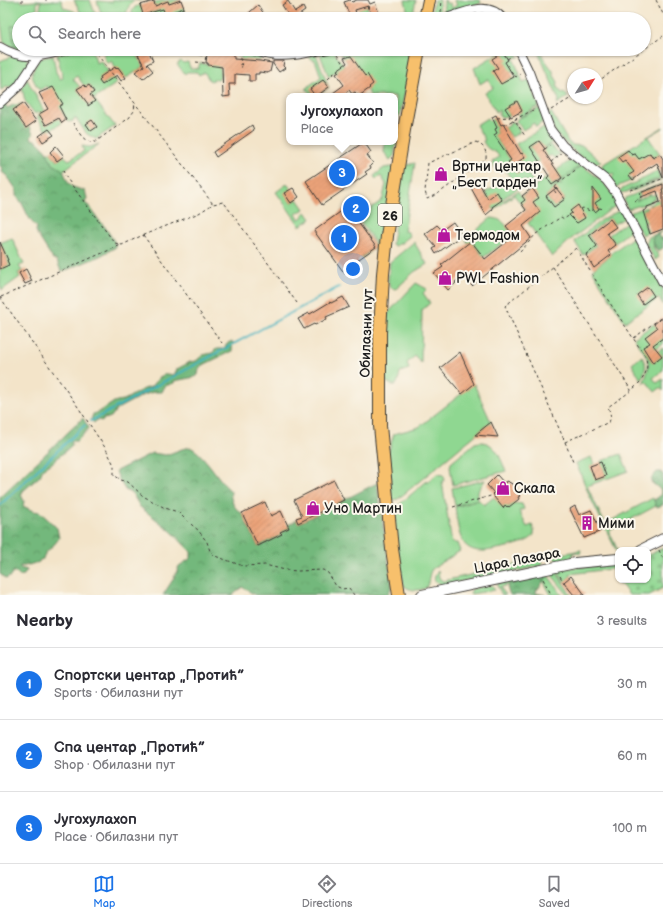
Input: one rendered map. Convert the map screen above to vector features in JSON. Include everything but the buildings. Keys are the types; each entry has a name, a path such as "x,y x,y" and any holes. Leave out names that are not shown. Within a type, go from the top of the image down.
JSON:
{"main road":[{"path":"426,12 429,0"},
{"name":"Обилазни пут","path":"398,592 392,549 380,426 380,315 387,236 418,56"},
{"path":"398,592 408,595"}],"street":[{"path":"458,12 490,5 498,12"},
{"path":"0,47 12,53"},
{"path":"32,56 42,56"},
{"path":"521,56 550,129 563,146 606,180 616,193 663,283"},
{"path":"0,103 22,82 38,57"},
{"path":"647,547 663,539"},
{"name":"Цара Лазара","path":"422,595 575,563 615,559"}],"path":[{"path":"442,0 442,12"},
{"path":"656,0 663,14"},
{"path":"367,6 369,12"},
{"path":"651,44 663,36"},
{"path":"98,56 213,204"},
{"path":"138,56 143,65"},
{"path":"196,62 205,63 206,56"},
{"path":"238,56 242,68"},
{"path":"338,56 344,65"},
{"path":"508,59 512,56"},
{"path":"603,78 634,56"},
{"path":"512,71 516,77 520,74"},
{"path":"328,79 334,73 338,74"},
{"path":"544,114 567,101"},
{"path":"73,123 82,137 88,142 95,142 129,118 134,111 135,103"},
{"path":"504,125 534,110"},
{"path":"515,122 518,113"},
{"path":"498,118 510,117 524,136"},
{"path":"476,142 484,147 486,154 484,160 470,171 427,199 425,191 428,163 476,142"},
{"path":"545,149 550,145"},
{"path":"551,162 561,154"},
{"path":"556,193 554,190 558,182 576,169"},
{"path":"64,170 65,176 111,238 115,243 122,245"},
{"path":"630,190 663,177"},
{"path":"558,182 562,184"},
{"path":"635,200 641,197"},
{"path":"297,303 225,204 220,202 213,204 199,213 143,235 0,297 106,449 114,465 114,475 121,480 128,482 142,495 164,508 178,512 198,530 207,542 210,552 215,556 243,566 265,565 298,572 323,570 328,573 336,586 342,589 350,588 354,595"},
{"path":"581,209 583,208 590,211 593,210"},
{"path":"599,208 604,209"},
{"path":"520,252 536,234 562,217 564,219 570,216"},
{"path":"143,235 222,343"},
{"path":"565,442 609,422 611,415 608,407 642,381 648,366 646,356 576,248 505,306 573,462"},
{"path":"553,267 631,390"},
{"path":"633,338 663,316"},
{"path":"453,507 494,495"},
{"path":"558,573 564,583"},
{"path":"542,578 551,594"}],"green space":[{"path":"21,0 22,2 36,0 61,0 64,8 75,12 38,12 41,1 37,2 37,8 34,12 12,12 12,47 4,43 0,16 0,1"},
{"path":"74,0 90,0 94,12 80,12"},
{"path":"113,0 135,0 126,12 101,12 97,1 113,2"},
{"path":"181,0 176,2 184,8 185,12 154,12 157,11 154,2"},
{"path":"405,0 416,0 413,12 408,12"},
{"path":"434,0 440,0 439,12 432,12"},
{"path":"444,0 447,4 450,3 452,8 457,5 454,0 480,0 481,3 457,12 443,12"},
{"path":"140,5 143,12 132,12 135,7"},
{"path":"367,6 369,12 359,12 358,9"},
{"path":"12,56 20,56 26,57 29,64 11,88 6,87 1,90 0,61"},
{"path":"53,56 56,72 60,79 63,78 57,56 94,56 96,63 101,61 108,71 99,80 102,85 113,77 117,83 94,99 115,126 96,139 87,134 75,117 73,121 68,122 47,86 39,90 32,74 39,59","holes":["77,76 85,87 89,85 94,92 91,94 88,90 79,92 77,89 80,87 73,79"]},
{"path":"104,56 138,56 143,66 126,78 118,68 116,69 111,61 108,64"},
{"path":"218,56 217,66 220,66 220,78 210,81 204,72 199,75 197,72 187,72 185,74 177,64 181,61 183,63 188,62 190,68 198,69 200,63 216,66"},
{"path":"240,56 261,56 260,61 252,60 251,74 251,60 242,60"},
{"path":"308,56 317,56 328,86 323,80 310,89 313,93 310,93 306,88 321,77 315,60"},
{"path":"337,56 344,65 338,70 338,73 334,72 329,77 321,57"},
{"path":"342,56 413,56 400,115 398,117 398,93 369,93"},
{"path":"494,56 518,56 513,58 520,74 516,76 512,70 504,82 520,75 523,82 529,80 539,106 520,117 518,116 519,113 522,111 517,102 506,108 510,116 500,117 499,110 496,112 485,93 493,88 488,79 480,84 474,68"},
{"path":"540,56 543,56 553,71 553,74 558,82 557,87 562,93 564,92 567,96 567,98 557,104 559,100"},
{"path":"27,79 44,111 39,114 38,112 35,114 25,101 22,88"},
{"path":"3,103 7,108 13,105 22,104 26,123 30,127 33,134 31,137 32,139 37,141 45,149 53,164 63,170 68,182 73,187 85,191 87,198 85,203 90,207 105,227 116,247 100,256 61,271 57,261 53,259 37,234 37,227 30,220 16,196 16,189 7,176 2,172 3,169 0,166 0,104"},
{"path":"540,108 544,121 536,127 534,123 523,130 516,121 517,119"},
{"path":"551,112 569,143 583,146 601,162 593,164 577,154 556,134 548,115"},
{"path":"39,114 46,125 59,118 62,123 46,131 37,117"},
{"path":"487,118 489,121 493,119 497,128 495,129 497,133 494,135 510,159 521,152 516,144 545,128 554,141 544,148 550,145 560,154 554,158 551,155 548,157 546,155 525,171 533,181 530,183 523,180 523,186 518,186 517,189 502,199 503,201 518,191 521,196 568,162 574,159 580,164 576,169 558,182 553,190 546,196 554,207 565,199 555,190 557,184 562,185 559,182 582,165 603,182 619,203 570,240 552,257 528,223 533,219 514,195 494,210 485,192 511,179 505,169 514,163 512,160 496,170 492,162 499,157 486,146 483,141 485,140 476,125","holes":["539,141 544,148 536,155 530,147","556,171 561,178 558,182 552,185 547,178"]},
{"path":"514,122 520,132 512,137 505,128 510,125 509,123"},
{"path":"663,127 648,137 660,154 653,158 650,153 638,169 628,177 630,180 633,180 616,187 611,180 614,174 612,173 607,177 602,172 602,165"},
{"path":"99,144 60,173 44,152 50,152 57,161 64,156 69,160 84,151 82,146 90,147"},
{"path":"385,145 396,145 394,156 390,160 384,152"},
{"path":"415,163 404,232 407,231 410,236 395,246 392,244 403,166"},
{"path":"384,168 394,168 381,256 375,248 362,258 341,229 355,218 375,245 376,244 358,218 383,198 386,184 381,176 376,179 374,176"},
{"path":"657,170 660,178 629,190 663,179 633,191 620,193 620,190 653,174"},
{"path":"663,183 663,193 660,185 639,193 640,196 636,201 651,194 652,196 655,194 656,197 648,203 628,209 624,201 625,198"},
{"path":"287,184 291,189 285,193 291,203 297,199 304,209 296,214 299,219 304,216 303,214 306,212 311,219 300,226 276,192"},
{"path":"657,199 658,201 663,199 663,216 644,223 648,232 642,235 630,214 631,212 647,207 647,209 643,211 646,218 656,214 653,205 648,206"},
{"path":"622,209 626,217 614,224 609,218 588,235 596,246 583,255 575,242 576,240 603,219"},
{"path":"491,218 502,221 509,230 511,237 484,257 471,241 468,243 466,239"},
{"path":"628,221 631,229 615,243 609,235"},
{"path":"663,231 652,238 654,244 653,247 659,257 655,260 646,244 649,237"},
{"path":"659,234 658,235 660,238 663,238 663,248 658,251 655,248 652,239 654,236"},
{"path":"12,238 24,264 19,266 22,271 18,273 20,277 2,290 0,285 0,269 9,265 8,259 0,243"},
{"path":"632,238 639,243 663,289 663,305 659,298 625,322 592,270 611,255 610,254"},
{"path":"414,242 427,264 414,272 396,289 391,288 388,282 390,262"},
{"path":"416,283 427,289 423,293 430,303 422,310 421,363 415,356 407,363 409,369 400,372 396,385 392,385 385,381 385,319 389,312"},
{"path":"654,324 660,332 663,331 663,344 656,349 651,342 652,354 648,356 653,363 661,357 658,351 663,348 663,370 653,378 657,383 663,379 663,391 660,388 655,392 646,381 643,384 648,370 648,360 634,338"},
{"path":"229,342 233,342 232,351 201,366 198,375 195,377 174,381 174,383 165,386 162,392 154,392 143,395 117,409 111,417 104,418 103,421 97,420 94,423 91,420 93,414 114,402 125,400 141,390 151,387 162,376 167,374 174,375 177,369 190,362 196,361 203,355 212,353 216,349 223,349"},
{"path":"642,356 645,362 645,368 641,380 632,364"},
{"path":"474,384 491,422 398,499 392,500 388,454 394,434 419,427"},
{"path":"83,418 89,428 77,441 71,441 72,445 43,469 40,476 23,491 21,495 24,501 23,506 33,511 40,512 57,528 59,538 45,554 43,559 38,563 20,566 20,568 27,570 24,575 19,576 16,573 12,573 11,576 6,579 0,574 0,497"},
{"path":"480,442 494,448 506,471 453,485 450,467 451,463 475,443"},
{"path":"190,447 202,457 231,491 233,504 239,512 242,513 258,546 281,535 280,532 289,528 288,525 297,520 299,523 377,483 392,586 388,594 255,595 242,587 233,595 163,595 174,578 179,566 191,558 191,552 171,531 140,507 132,493 126,491 119,480 116,471 152,453 166,455"},
{"path":"621,454 628,471 587,486 605,524 653,498 656,506 609,531 616,547 615,548 590,497 576,463 591,457 594,464 590,466 596,480 606,476 601,461"},
{"path":"657,472 661,472 663,475 663,505 657,507 654,500 660,496 661,490 651,482 652,477"},
{"path":"437,474 445,477 444,481 442,482 452,543 457,543 460,551 432,569 426,588 412,590 404,586 391,515 395,508"},
{"path":"485,480 478,491 478,499 455,506 452,488"},
{"path":"494,497 503,507 505,505 509,507 514,503 522,504 524,509 519,511 527,527 532,525 534,534 532,538 527,541 505,547 486,551 477,551 469,548 461,538 455,507 479,500 484,505"},
{"path":"663,548 663,588 649,595 629,595 620,583 651,583 651,554"},
{"path":"581,550 580,554 577,552 573,553 572,560 559,562 552,556"},
{"path":"541,559 541,566 444,585 437,583 435,580 438,570 439,578 443,581"},
{"path":"615,564 615,569 570,574 571,576 564,582 559,573 557,573 571,595 568,595 551,574 553,572 570,568"},
{"path":"547,574 562,595 551,595 542,578"},
{"path":"547,574 500,587 506,595 502,595 497,585 498,583"},
{"path":"547,574 548,576 536,591 536,593 545,595 510,595 507,587 511,583 514,584 523,578"},
{"path":"492,585 495,590 470,593 472,589"}],"waterway":[{"path":"91,421 339,287"},
{"path":"0,505 85,425"}],"place":[{"name":"Југохулахоп","path":"342,173"},
{"name":"Вртни центар „Бест гарден”","path":"441,174"},
{"name":"Спа центар „Протић”","path":"356,209"},
{"name":"Термодом","path":"444,235"},
{"name":"Спортски центар „Протић”","path":"344,238"},
{"name":"PWL Fashion","path":"445,278"},
{"name":"Скала","path":"503,488"},
{"name":"Уно Мартин","path":"313,508"},
{"name":"Мими","path":"587,523"}]}
